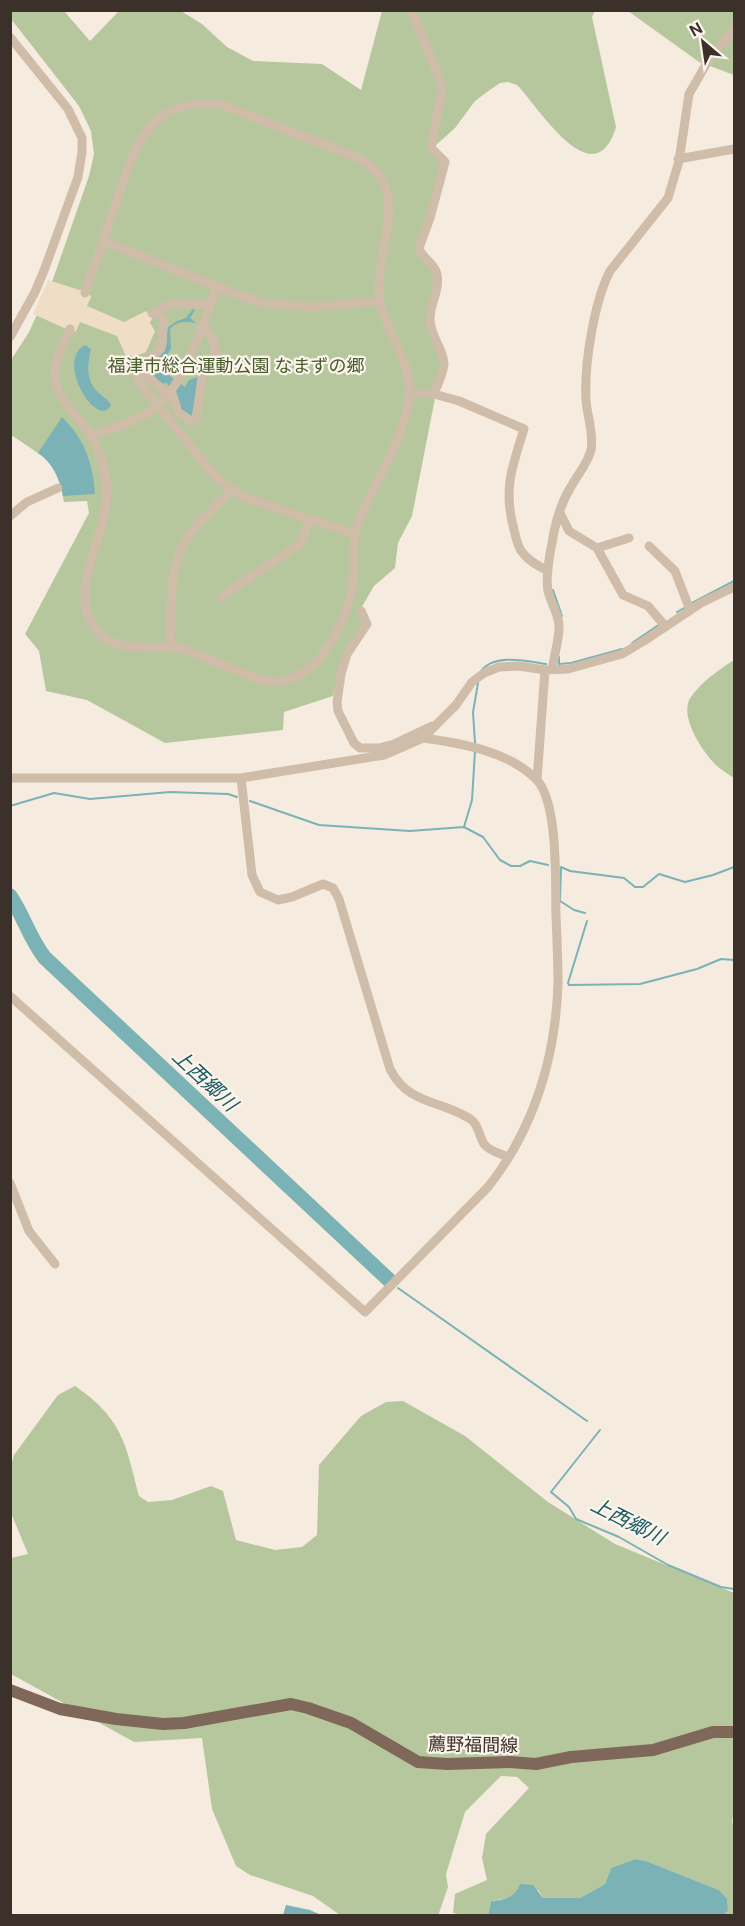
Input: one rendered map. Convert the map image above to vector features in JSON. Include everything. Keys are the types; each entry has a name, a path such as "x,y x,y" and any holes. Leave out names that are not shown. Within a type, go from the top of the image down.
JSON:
{"main road":[{"name":"薦野福間線","path":"10,1690 60,1709 116,1719 163,1724 184,1723 291,1704 351,1723 418,1762 447,1764 510,1762 536,1764 571,1757 653,1750 713,1732 735,1732"}],"street":[{"path":"411,10 442,88 431,148 445,162 430,218 419,248 420,253 432,262 438,281 430,321 444,366 434,394"},
{"path":"10,996 365,1312 488,1187 502,1169 524,1130 546,1070 558,989 555,855 547,803 537,780 548,670 559,629 558,616 549,594 548,571 560,513 591,450 592,440 586,400 587,364 591,338 605,282 668,198 674,183 689,94 708,61 735,29"},
{"path":"10,37 68,109 82,138 78,177 35,292 11,335"},
{"path":"70,329 56,366 56,385 66,405 91,436 102,461 106,498 104,518 85,584 84,604 87,615 101,635 117,645 136,648 170,646 183,649 263,680 285,681 309,670 325,652 347,609 358,523 404,422 410,393 409,377 404,361 386,322 380,301 379,274 388,199 379,176 370,165 359,158 220,104 196,103 177,108 157,119 148,128 134,151 85,293"},
{"path":"678,159 735,149"},
{"path":"103,241 263,303 313,308 380,301"},
{"path":"91,436 134,420 158,405 170,392 186,364 217,287"},
{"path":"201,327 210,333 215,355 213,363 203,372 196,419 191,421 178,412 170,392 147,377 143,371 145,361 157,353 162,345 164,321 163,318 152,313 171,304 210,304"},
{"path":"131,360 140,384 219,480 246,498 355,534"},
{"path":"186,364 203,372"},
{"path":"410,393 434,394 459,401 524,429 512,467 508,496 510,515 520,550 534,564 548,571"},
{"path":"10,516 27,502 58,488"},
{"path":"170,646 173,579 181,550 194,528 232,490"},
{"path":"560,513 569,531 597,548 623,595 648,606 665,626"},
{"path":"221,597 302,542 309,519"},
{"path":"597,548 629,538"},
{"path":"649,546 675,571 690,610"},
{"path":"10,778 241,778 370,759 396,751 423,738 456,705 480,676 500,667 519,666 548,670 582,666 622,654 690,610 735,587"},
{"path":"361,611 367,624 347,654 337,702 338,711 354,743 360,748 379,748 394,744 437,724"},
{"path":"423,738 477,748 513,763 537,780"},
{"path":"241,778 252,875 260,892 278,900 292,897 323,884 333,888 339,899 390,1069 396,1079 408,1093 467,1117 478,1128 484,1143 489,1148 508,1158"},
{"path":"10,1184 29,1231 55,1264"}],"green space":[{"name":"福津市総合運動公園 なまずの郷","path":"11,11 64,11 90,41 119,11 181,11 202,24 227,47 253,61 322,64 361,90 382,11 595,11 592,17 616,127 606,147 594,154 581,151 566,141 552,127 517,85 508,82 500,83 475,101 455,128 435,146 448,159 421,248 435,262 432,323 444,352 412,516 398,543 395,568 374,586 359,612 363,622 339,669 333,696 284,712 283,730 165,743 87,700 46,691 39,651 25,634 89,513 87,501 64,502 59,478 47,459 11,435 11,360 29,332 52,282 89,176 94,154 91,131 79,106 11,19"},
{"path":"628,11 734,11 734,75 699,62"},
{"path":"734,660 734,778 717,766 704,751 693,732 687,713 695,691"},
{"path":"75,1386 103,1409 120,1434 139,1496 148,1502 172,1500 211,1486 223,1491 236,1540 275,1550 302,1547 317,1535 319,1465 361,1416 386,1402 403,1401 465,1436 548,1502 615,1544 734,1593 734,1812 732,1821 734,1828 734,1915 722,1915 728,1911 719,1890 646,1861 635,1859 611,1868 605,1884 580,1898 543,1898 538,1890 518,1892 509,1898 491,1901 488,1915 453,1913 455,1894 487,1880 482,1858 486,1834 529,1788 517,1777 501,1776 465,1812 446,1874 448,1887 438,1916 340,1915 313,1896 250,1875 236,1866 212,1809 202,1738 134,1742 11,1674 11,1558 28,1554 11,1513 11,1466 14,1455 58,1395"}],"shaded area":[{"path":"48,280 89,293 91,297 87,306 124,322 146,311 152,318 150,323 155,331 146,352 136,358 127,359 117,336 80,322 76,331 73,332 33,314"}],"water":[{"path":"193,309 195,310 190,318 196,323 179,323 170,329 171,348 160,369 185,387 189,380 197,377 199,381 193,417 180,410 167,383 161,384 149,369 151,362 165,351 168,327 186,318"},
{"path":"85,345 91,349 88,365 93,386 111,405 105,411 97,409 89,402 76,378 74,365 77,353"},
{"path":"62,417 70,425 86,452 95,494 63,496 55,472 48,461 38,453"},
{"path":"635,1859 646,1861 719,1890 727,1899 728,1911 722,1916 488,1915 491,1901 509,1897 516,1892 520,1884 533,1885 543,1898 580,1898 605,1884 611,1868"},
{"path":"286,1905 310,1910 321,1915 283,1915"}],"waterway":[{"path":"692,603 734,581"},
{"path":"553,590 562,616"},
{"path":"677,612 684,608"},
{"path":"632,643 660,624"},
{"path":"559,657 559,664 571,663 622,649"},
{"path":"481,671 487,665 502,660 546,664"},
{"path":"475,743 473,712 478,683"},
{"path":"464,827 472,800 475,751"},
{"path":"10,806 54,793 90,799 170,792 228,794 237,797"},
{"path":"250,801 319,825 410,831 464,827 483,837 500,860 511,866 520,866 530,861 548,865"},
{"path":"585,913 574,910 560,901 561,867 570,871 624,878 635,887 643,887 659,874 685,882 734,867"},
{"name":"上西郷川","path":"10,896 45,958 389,1280"},
{"path":"587,921 569,985 640,984 697,969 721,959 734,960"},
{"name":"上西郷川","path":"398,1288 587,1421"},
{"name":"上西郷川","path":"600,1430 551,1492 569,1507 576,1519 619,1537 668,1565 721,1587 734,1589"}]}
